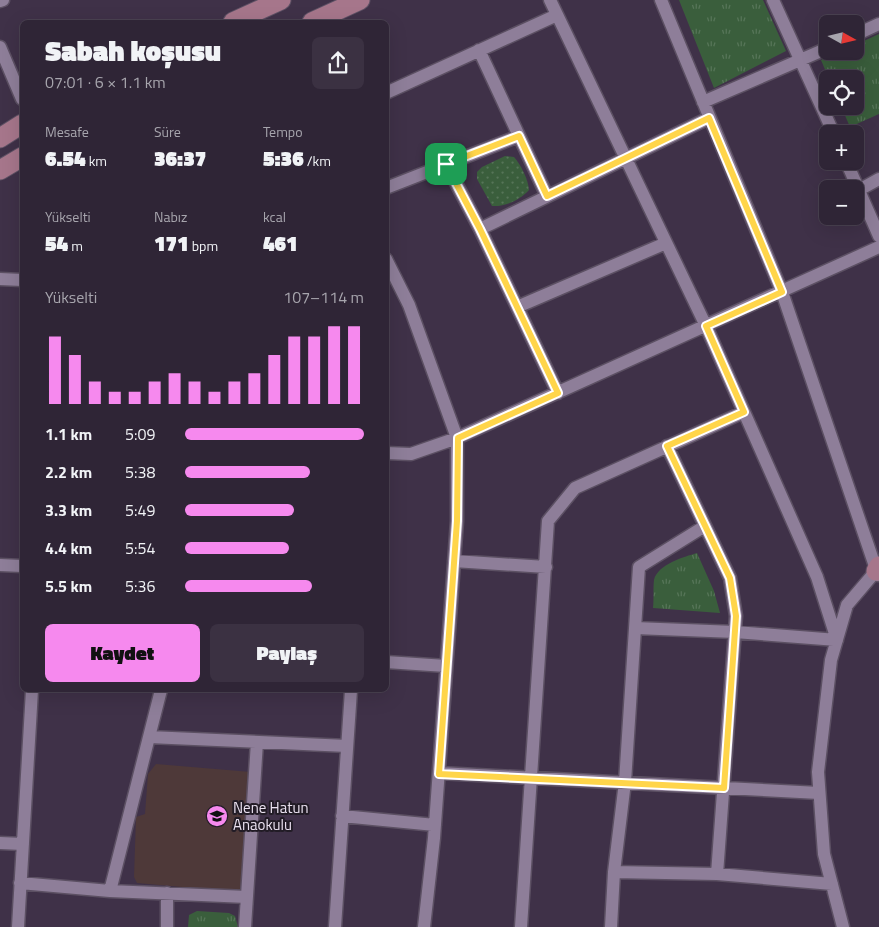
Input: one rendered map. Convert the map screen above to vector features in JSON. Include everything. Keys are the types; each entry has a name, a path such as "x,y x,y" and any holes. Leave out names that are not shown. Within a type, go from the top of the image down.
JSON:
{"street":[{"path":"316,20 360,0"},
{"path":"550,0 706,326 817,577 836,640"},
{"path":"661,0 782,292 878,571 847,605 836,640 831,660 818,772 824,854 843,927"},
{"path":"773,0 830,125"},
{"path":"237,20 269,2"},
{"path":"389,92 557,15"},
{"path":"864,31 879,24"},
{"path":"0,47 20,94"},
{"path":"479,50 547,196"},
{"path":"703,102 819,52"},
{"path":"480,229 709,118"},
{"path":"0,138 20,125"},
{"path":"389,187 519,136"},
{"path":"0,170 20,158"},
{"path":"446,164 480,229 558,393"},
{"path":"864,187 879,179"},
{"path":"864,202 879,236"},
{"path":"517,307 666,243"},
{"path":"389,453 411,454 458,438 879,247"},
{"path":"389,265 409,305 458,438 457,521 435,825 424,927"},
{"path":"0,278 20,280"},
{"path":"521,927 548,521 575,488 744,412"},
{"path":"667,446 730,578 736,616 717,874"},
{"path":"611,927 614,872 625,782 639,567 705,526"},
{"path":"454,560 546,567"},
{"path":"0,565 20,566"},
{"path":"635,628 735,632 836,640"},
{"path":"389,662 446,666"},
{"path":"18,927 32,692"},
{"path":"110,891 160,692"},
{"path":"335,927 350,692"},
{"path":"149,737 347,746"},
{"path":"245,927 257,742"},
{"path":"439,774 532,777 819,793"},
{"path":"342,816 435,825"},
{"path":"0,843 23,844"},
{"path":"614,872 717,874 832,884"},
{"path":"20,883 110,891 247,897"},
{"path":"168,893 168,927"}],"shaded area":[{"path":"156,764 251,772 244,887 238,892 137,883 134,877 136,817 145,814 148,774"}],"green space":[{"path":"679,0 763,0 786,51 714,88"},
{"path":"879,34 879,114 854,125 849,125 845,115 864,115 864,70 825,70 821,60 864,60 864,41"},
{"path":"505,156 514,157 517,160 526,177 529,190 512,202 492,206 477,179 477,172 482,167"},
{"path":"697,553 714,591 720,613 653,608 656,574 666,565"},
{"path":"197,911 229,913 235,916 238,927 188,927 189,915"}],"place":[{"name":"Nene Hatun Anaokulu","path":"217,816"}],"route":[{"path":"709,118 782,292 706,326 744,412 667,446 730,578 736,616 724,788 532,777 439,774 457,521 458,438 558,393 480,229 446,164 519,136 547,196 709,118"}]}
